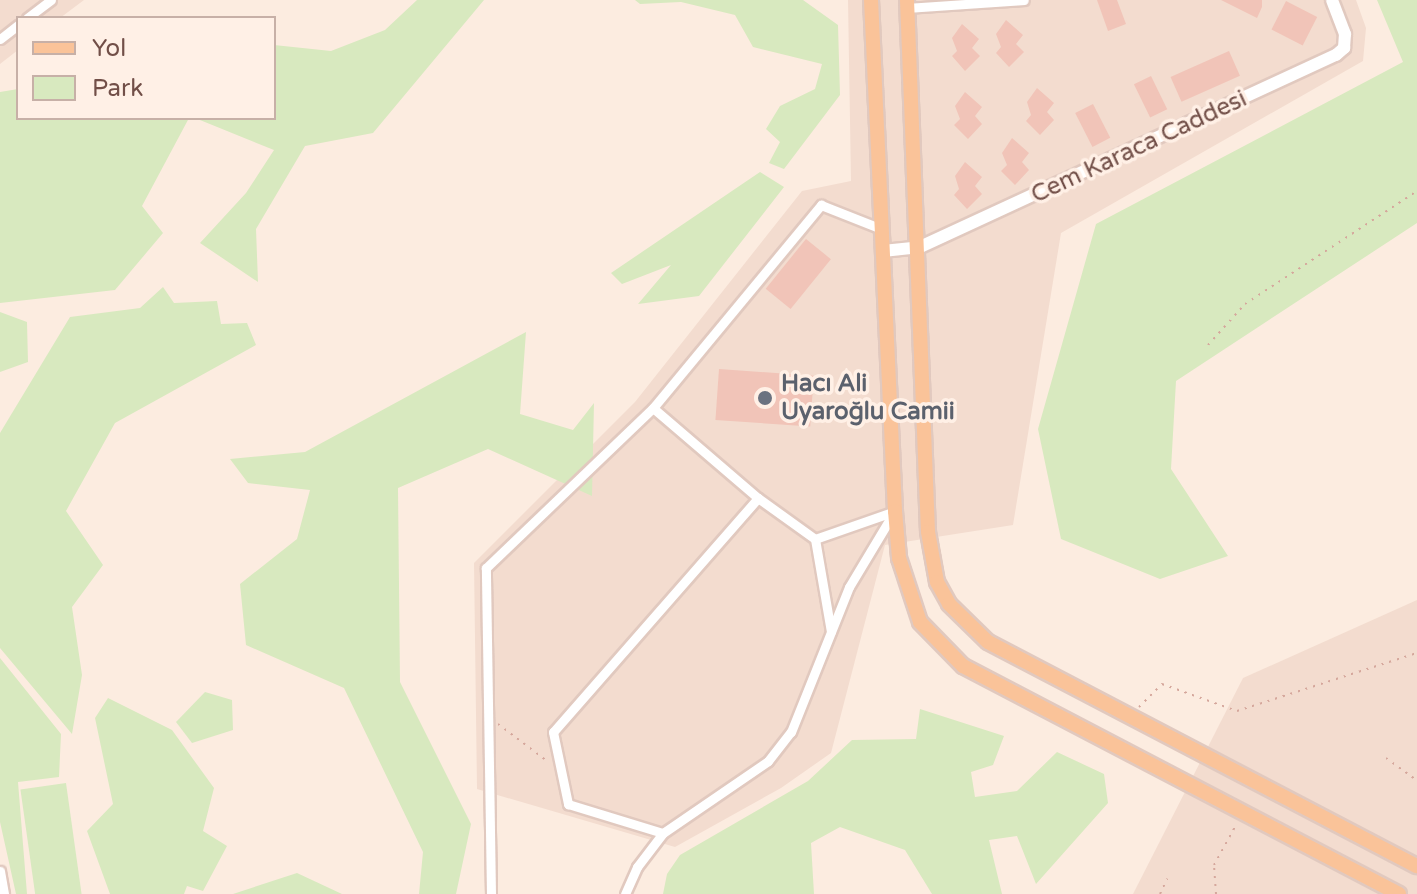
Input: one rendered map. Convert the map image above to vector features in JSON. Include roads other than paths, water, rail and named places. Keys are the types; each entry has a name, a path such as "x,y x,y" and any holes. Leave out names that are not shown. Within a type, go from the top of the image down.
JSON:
{"main road":[{"path":"871,0 895,511 911,603 947,654 1399,894"},
{"path":"907,4 920,247 928,532 937,582 961,618 988,642 1417,866"}],"street":[{"path":"30,16 51,0"},
{"path":"907,4 1024,0"},
{"name":"Cem Karaca Caddesi","path":"883,251 920,247 1336,55 1344,48 1345,34 1332,0"},
{"path":"0,39 16,27"},
{"path":"491,894 486,568 653,408 821,205 882,229"},
{"path":"653,408 758,498 815,539 831,635"},
{"path":"663,833 568,804 553,732 758,498"},
{"path":"815,539 895,511"},
{"path":"625,894 637,867 663,833 768,761 791,732 849,587 895,511"},
{"path":"0,871 4,894"}],"place":[{"name":"Hacı Ali Uyaroğlu Camii","path":"765,398"}]}
